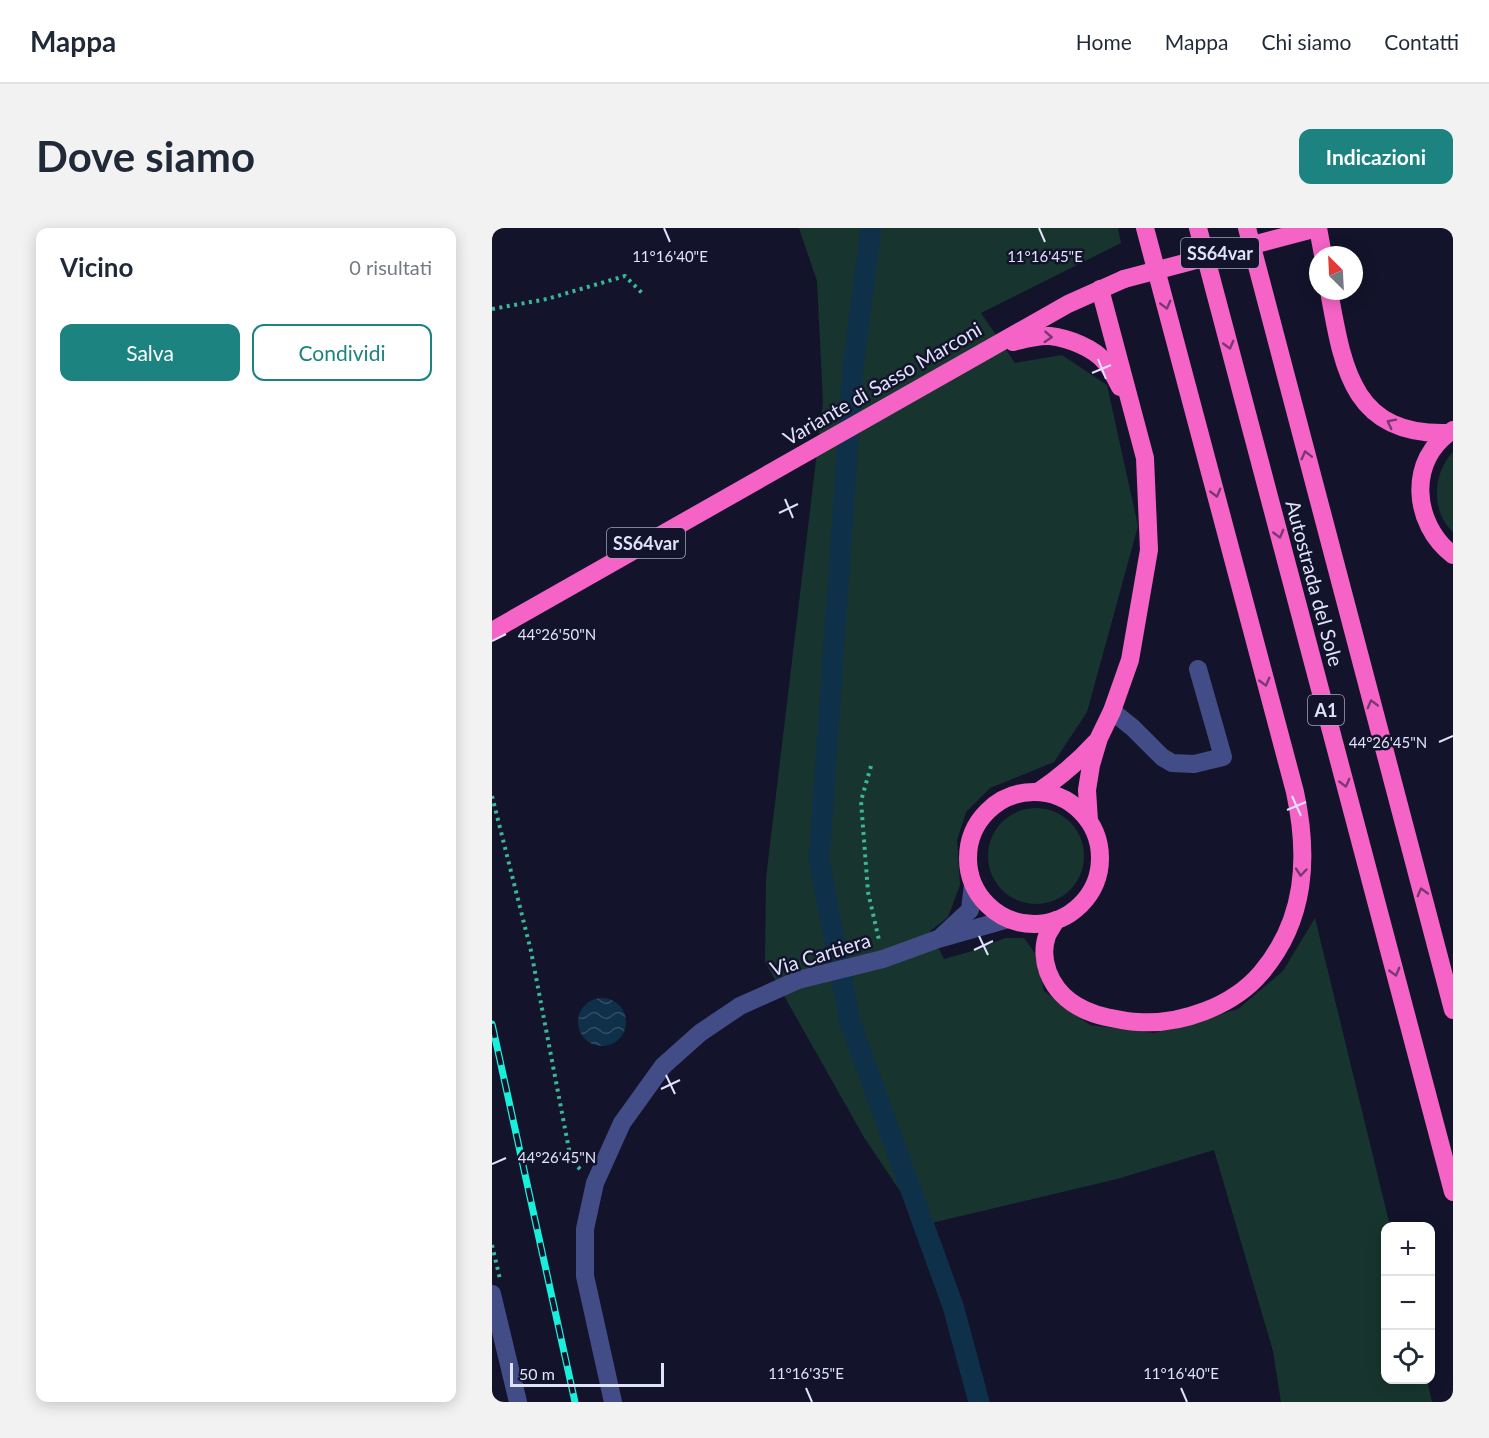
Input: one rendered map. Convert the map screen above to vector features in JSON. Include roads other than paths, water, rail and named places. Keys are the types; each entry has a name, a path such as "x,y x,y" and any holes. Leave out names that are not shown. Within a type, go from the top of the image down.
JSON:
{"highway":[{"path":"1056,920 1046,938 1045,963 1056,987 1065,998 1101,1016 1139,1023 1170,1020 1218,1005 1240,992 1260,974 1284,939 1298,901 1302,872 1304,839 1295,792 1146,228"},
{"name":"Autostrada del Sole","path":"1198,228 1453,1192"},
{"name":"Autostrada del Sole","path":"1247,228 1453,1010"},
{"path":"1317,228 1321,246"},
{"name":"Variante di Sasso Marconi","path":"492,630 1068,304 1124,279 1317,228"},
{"path":"1089,821 1087,790 1091,765 1099,738 1112,711 1130,660 1149,550 1144,458 1100,289"},
{"path":"1331,300 1342,355 1350,380 1364,402 1382,419 1401,428 1425,434 1450,431"},
{"path":"991,348 1029,337 1050,336 1074,342 1095,352 1105,362 1131,407"},
{"path":"1450,431 1432,450 1422,471 1420,495 1424,518 1435,538 1453,555"},
{"path":"1038,792 1082,759 1099,738"},
{"path":"1038,792 1058,796 1075,806 1089,821 1097,839 1100,859 1097,878 1088,896 1073,911 1056,920 1040,924 1008,919 992,909 973,884 967,855 972,835 982,817 998,802 1017,794 1038,792"}],"street":[{"path":"1112,711 1134,728 1162,757 1172,763 1194,764 1223,757 1198,669"},
{"name":"Via Cartiera","path":"938,939 970,910 973,884"},
{"name":"Via Cartiera","path":"613,1402 585,1276 585,1229 595,1183 622,1123 663,1066 700,1033 740,1006 798,980 863,964 1008,919"},
{"path":"492,1294 518,1402"}],"water":[{"path":"597,998 607,998 619,1005 626,1017 626,1027 619,1039 607,1046 597,1046 582,1035 578,1027 578,1017 589,1002"}],"waterway":[{"path":"871,228 853,367 819,860 850,1022 953,1306 979,1402"}],"railway":[{"path":"492,1024 575,1402"}]}
